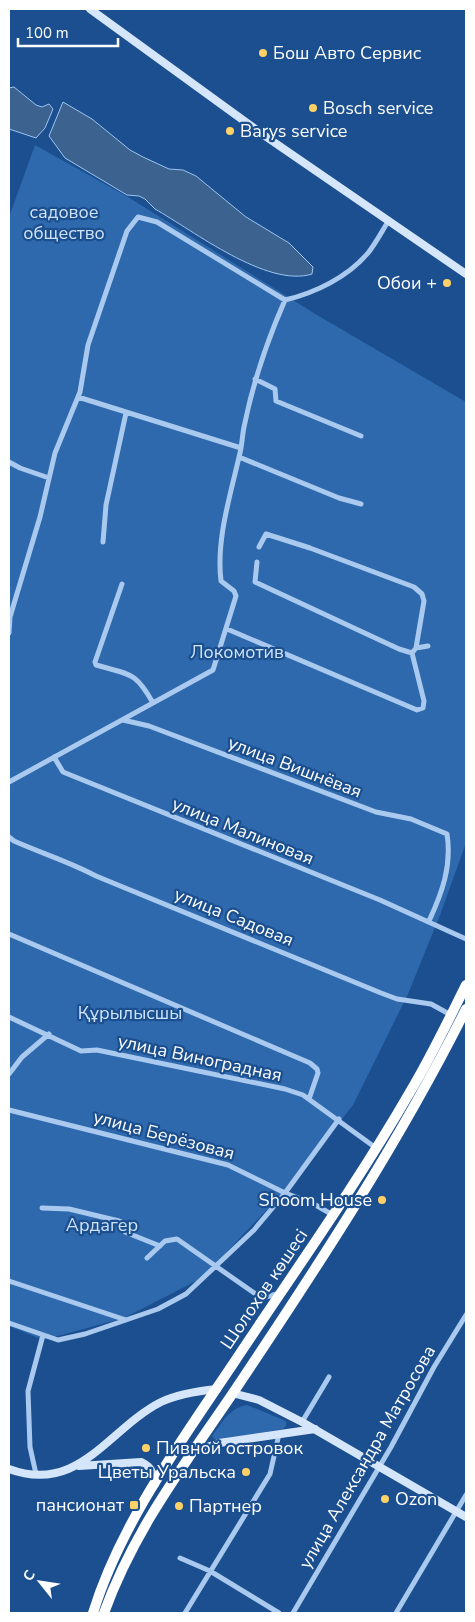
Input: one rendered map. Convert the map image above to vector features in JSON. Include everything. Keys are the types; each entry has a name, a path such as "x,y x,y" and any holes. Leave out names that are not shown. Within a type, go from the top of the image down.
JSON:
{"highway":[{"name":"Шолохов көшесі","path":"93,1613 111,1567 155,1484 195,1418 217,1389 376,1148 412,1090 466,984"},
{"name":"Шолохов көшесі","path":"189,1454 232,1393 404,1127 466,1009"},
{"path":"217,1389 232,1393"},
{"path":"104,1613 130,1554 152,1511 189,1454"}],"street":[{"path":"90,9 252,126 466,274"},
{"path":"9,633 10,617 55,453 78,397 88,345 127,231 138,217 157,222 285,300 301,296 352,269 369,252 389,220"},
{"path":"9,782 213,670 228,629 236,596 234,591 221,581 220,571 223,530 231,486 267,340 285,300"},
{"path":"256,379 275,388 276,401 361,436"},
{"path":"78,397 241,448"},
{"path":"103,542 106,505 126,413"},
{"path":"239,457 339,498 361,504"},
{"path":"9,462 49,478"},
{"path":"259,547 261,540 266,534 310,548 414,587 422,594 424,601 416,648 412,653"},
{"path":"257,562 255,582 399,649 412,653"},
{"path":"122,584 95,662 96,665 128,674 140,681 153,703"},
{"path":"228,629 417,710 423,708 424,701 412,653"},
{"path":"416,648 428,646"},
{"name":"улица Вишнёвая","path":"122,720 149,726 376,812 411,820 447,834 449,846 443,891 429,921"},
{"name":"улица Малиновая","path":"54,757 63,772 380,900 415,918 429,921 466,938"},
{"name":"улица Садовая","path":"9,837 55,859 74,864 96,876 381,993 397,999 431,1004 451,1015"},
{"path":"9,934 310,1063 317,1069 318,1073 309,1099"},
{"name":"улица Виноградная","path":"9,1017 49,1034 81,1051 97,1050 276,1087 303,1095 376,1148"},
{"path":"9,1072 22,1057 49,1034"},
{"name":"улица Берёзовая","path":"9,1110 228,1165 285,1193 312,1203 333,1215"},
{"path":"9,1322 58,1340 85,1334 158,1309 186,1294 254,1230 285,1193 339,1120"},
{"path":"42,1208 70,1209 119,1220 122,1222 125,1232 160,1246"},
{"path":"147,1258 165,1241 178,1239 257,1295 266,1297 281,1292"},
{"path":"9,1282 126,1320"},
{"name":"улица Александра Матросова","path":"293,1613 380,1465 434,1366 466,1315"},
{"path":"36,1474 30,1447 28,1391 43,1334"},
{"path":"302,1422 329,1377"},
{"path":"78,1466 161,1402 195,1392 217,1389"},
{"path":"232,1393 258,1400 302,1422 380,1465 466,1517"},
{"path":"189,1454 219,1443 315,1429"},
{"path":"185,1613 270,1474 279,1433"},
{"path":"9,1469 23,1475 54,1473 78,1466 141,1462 148,1465 155,1484"},
{"path":"396,1613 466,1495"},
{"path":"180,1558 210,1571 279,1613"}],"green space":[{"name":"Локомотив","path":"35,145 128,197 317,315 466,402 466,843 440,915 408,994 353,1105 293,1182 202,1278 124,1318 43,1340 9,1326 9,217"},
{"path":"247,1405 286,1421 286,1426 283,1429 218,1440 214,1439 212,1436 227,1416 235,1409"}],"shaded area":[{"path":"14,87 36,105 42,107 49,104 53,109 45,128 36,138 9,129 9,88"},
{"path":"63,102 92,119 130,150 169,169 183,170 196,176 246,217 289,243 313,267 312,274 294,276 274,273 231,255 155,209 145,199 139,196 127,195 65,158 49,136"}],"place":[{"name":"Бош Авто Сервис","path":"263,53"},
{"name":"Bosch service","path":"313,108"},
{"name":"Barys service","path":"230,131"},
{"name":"Обои +","path":"447,283"},
{"name":"Shoom House","path":"382,1200"},
{"name":"Пивной островок","path":"146,1448"},
{"name":"Цветы Уральска","path":"246,1472"},
{"name":"Ozon","path":"385,1499"},
{"name":"пансионат","path":"134,1505"},
{"name":"Партнер","path":"179,1506"}],"park label":[{"name":"садовое общество","path":"64,222"},
{"name":"Құрылысшы","path":"130,1013"},
{"name":"Ардагер","path":"102,1225"}]}
